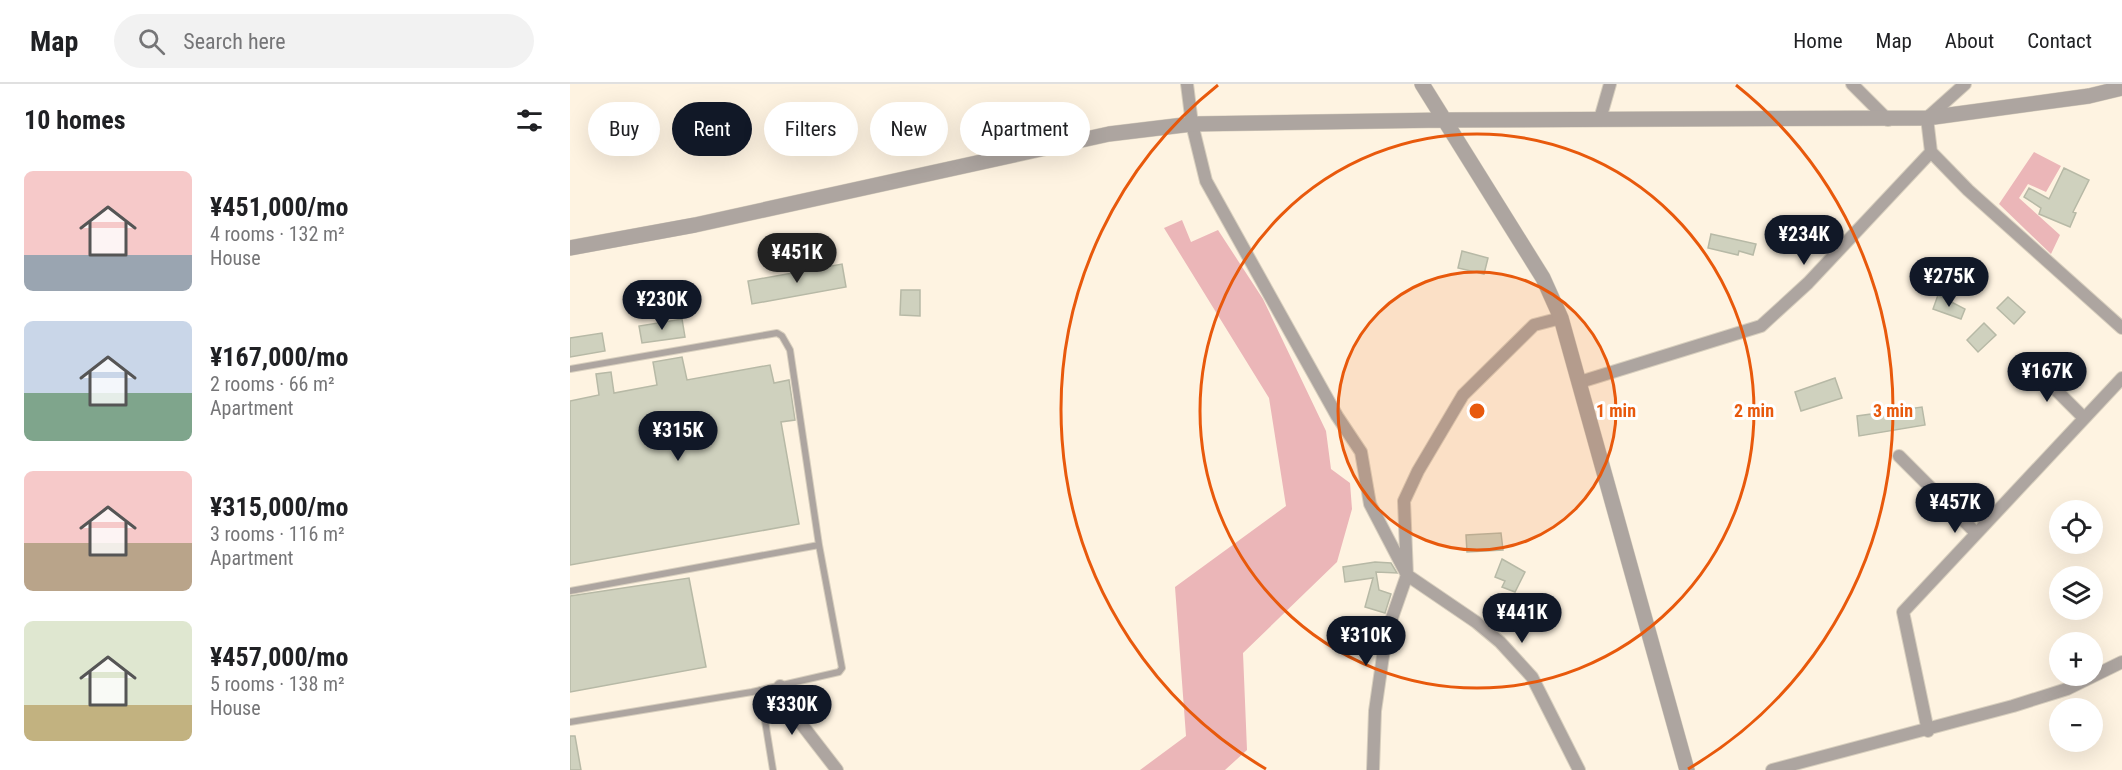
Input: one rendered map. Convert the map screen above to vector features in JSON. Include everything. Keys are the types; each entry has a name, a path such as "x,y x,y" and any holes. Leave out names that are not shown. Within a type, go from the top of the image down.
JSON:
{"street":[{"path":"1187,84 1192,124 1206,182 1337,416 1360,452 1370,504 1407,575 1476,622 1500,642 1533,677 1579,770"},
{"path":"1422,84 1543,278 1561,318 1688,770"},
{"path":"1600,119 1610,84"},
{"path":"1852,84 1888,120"},
{"path":"1928,118 1965,84"},
{"path":"570,248 695,225 1108,134 1192,124 1600,119 1888,120 1928,118 2088,96 2122,88"},
{"path":"1928,118 1931,152 1968,190 2122,328"},
{"path":"1580,382 1761,326 1808,283 1931,152"},
{"path":"1373,770 1375,711 1386,635 1407,575 1404,501 1418,471 1463,395 1534,325 1561,318"},
{"path":"2032,366 2084,418"},
{"path":"1928,731 1903,612 2122,378"},
{"path":"1899,456 1976,532"},
{"path":"1772,770 1857,746 1928,731 2067,689 2122,662"},
{"path":"780,686 796,717 837,770"}],"lane":[{"path":"570,369 777,333 782,336 790,350 819,545 842,668 830,676 760,690 570,722"},
{"path":"570,591 819,545"},
{"path":"760,690 774,770"}],"shaded area":[{"path":"2034,152 2061,166 2046,192 2028,184 2019,198 2060,235 2051,254 1999,204"},
{"path":"1182,220 1191,242 1218,230 1263,299 1326,431 1331,469 1350,483 1352,509 1337,562 1243,653 1247,750 1225,770 1140,770 1186,736 1175,587 1286,506 1269,398 1164,228"}],"building":[{"path":"2064,168 2089,180 2073,212 2076,213 2070,227 2039,214 2041,208 2024,197 2029,188 2049,199"},
{"path":"1711,234 1756,244 1753,255 1739,251 1738,255 1708,248"},
{"path":"1462,251 1488,258 1484,274 1458,268"},
{"path":"842,264 846,287 752,304 748,281"},
{"path":"901,290 920,290 920,316 900,315"},
{"path":"1938,295 1965,309 1961,319 1933,309"},
{"path":"2008,297 2025,312 2014,324 1997,308"},
{"path":"682,319 685,337 642,343 639,326"},
{"path":"1984,323 1996,335 1978,352 1967,340"},
{"path":"602,333 605,351 570,357 570,338"},
{"path":"682,357 687,380 770,365 774,383 789,380 795,420 781,422 799,524 570,565 570,401 599,395 596,374 611,372 614,393 657,385 653,362"},
{"path":"1835,378 1842,398 1801,411 1795,392"},
{"path":"1922,407 1925,425 1859,436 1857,416"},
{"path":"1501,533 1503,550 1467,552 1466,535"},
{"path":"1502,559 1525,572 1515,592 1502,587 1505,581 1495,577"},
{"path":"1375,562 1391,563 1397,573 1376,572 1379,590 1391,594 1385,613 1365,607 1373,578 1345,582 1343,567"},
{"path":"689,578 706,667 570,692 570,596"},
{"path":"570,736 575,736 581,770 570,770"}]}
